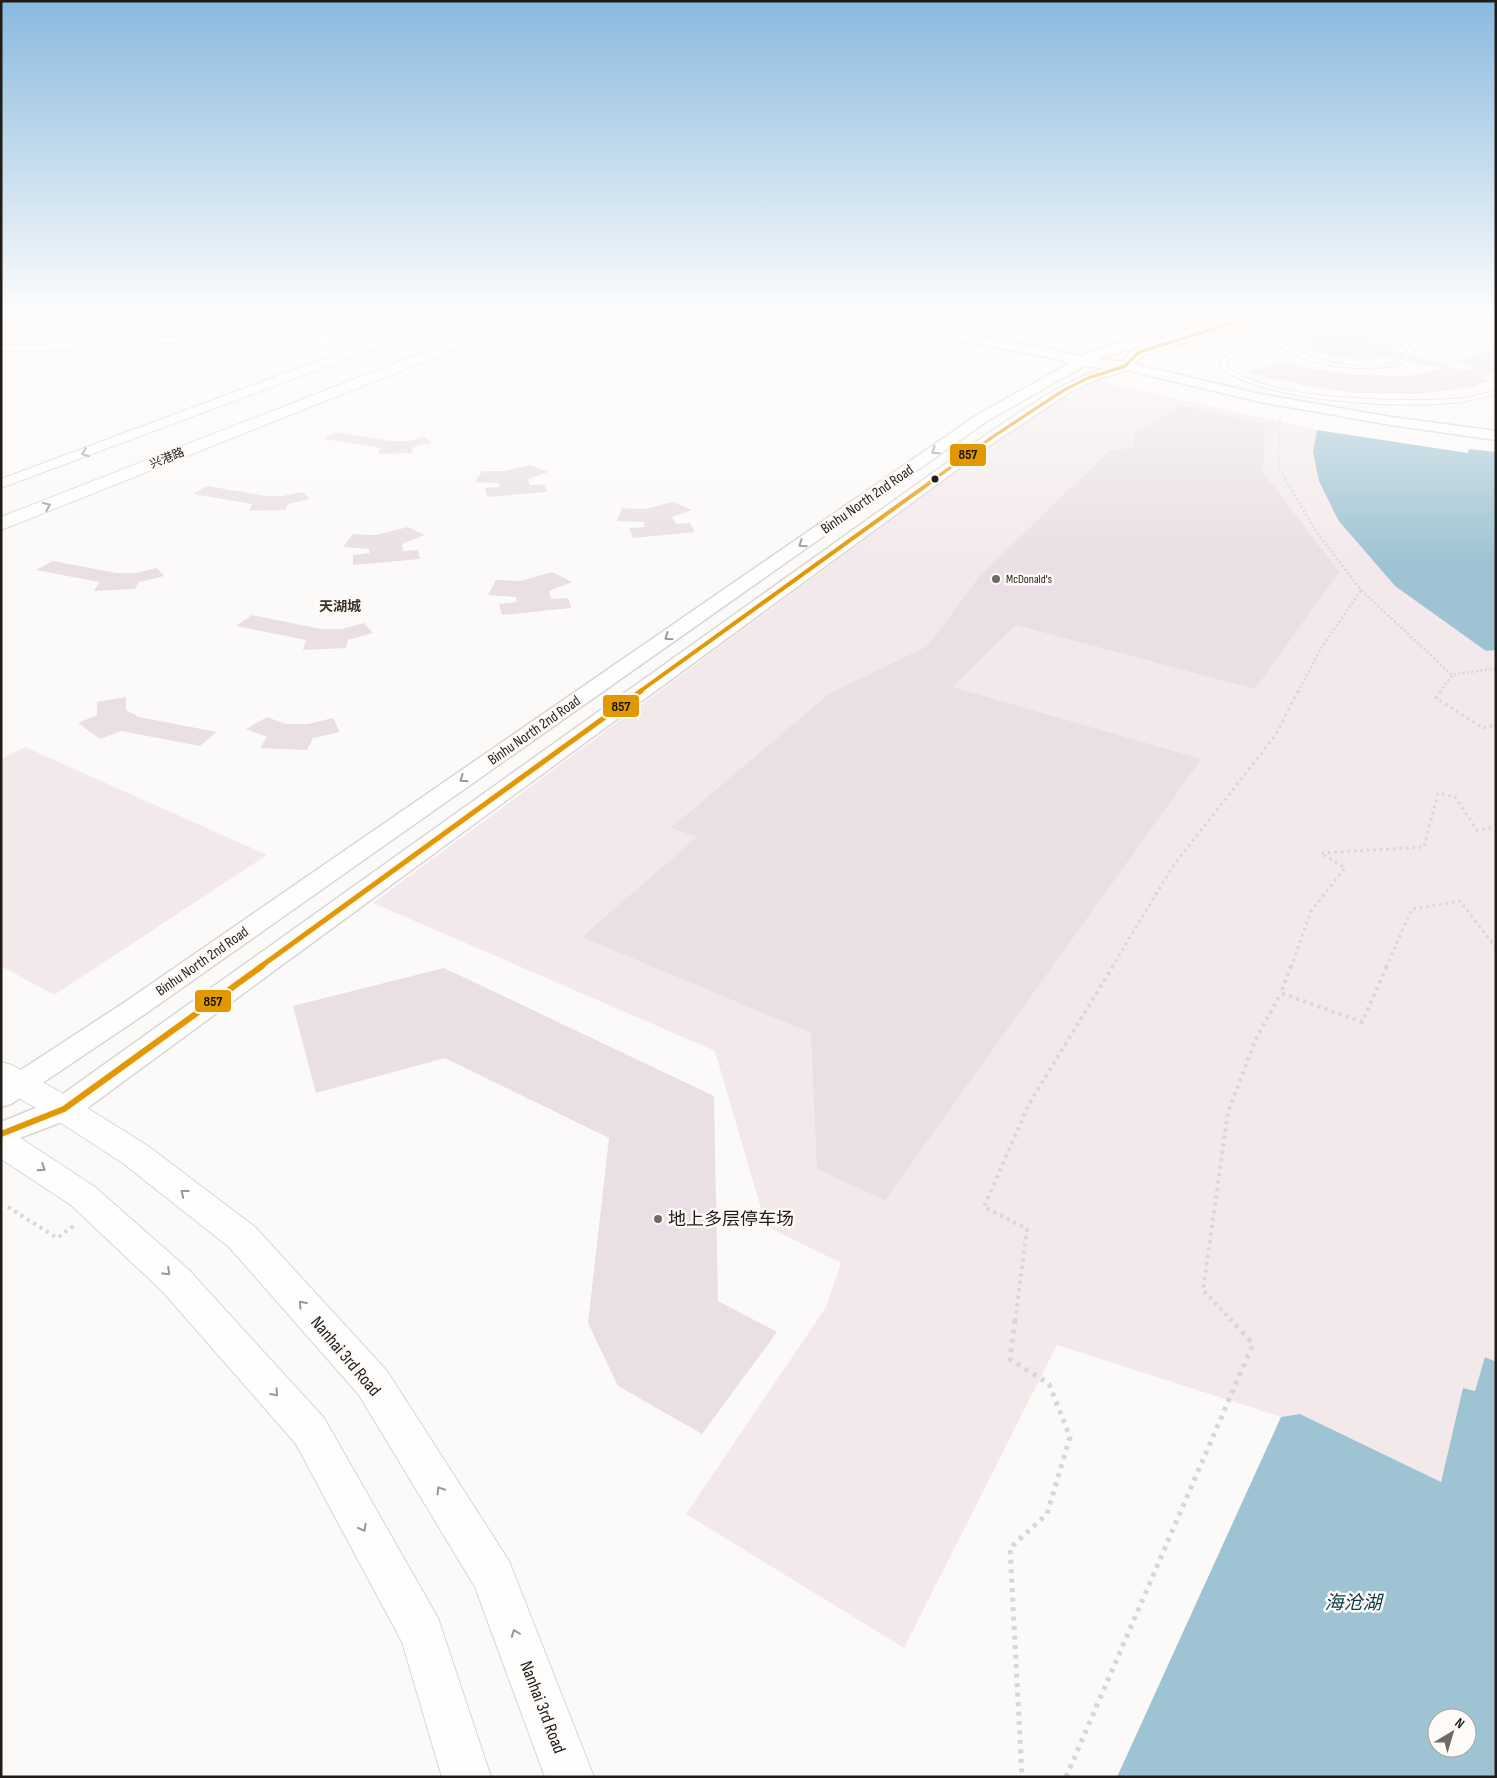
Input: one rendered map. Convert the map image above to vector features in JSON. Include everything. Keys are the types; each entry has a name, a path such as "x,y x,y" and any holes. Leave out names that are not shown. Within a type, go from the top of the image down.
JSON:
{"main road":[{"path":"213,423 277,398"},
{"name":"兴港路","path":"1,524 319,398"},
{"name":"Nanhai 3rd Road","path":"8,1085 64,1108 136,1155 242,1237 373,1383 493,1576 570,1777"},
{"path":"1,1142 83,1196 176,1281 310,1431 422,1634 467,1777"}],"street":[{"path":"1,484 229,398"},
{"name":"Binhu North 2nd Road","path":"8,1085 982,418 1015,398"},
{"name":"Binhu North 2nd Road","path":"1,1134 64,1108 991,438 1052,398"},
{"path":"1274,398 1280,401 1496,436"}],"lane":[{"path":"1329,398 1406,402 1469,398"}],"path":[{"path":"1280,401 1279,468 1317,533 1360,590 1452,675"},
{"path":"1022,1777 1010,1548 1047,1514 1070,1437 1049,1384 1010,1359 1027,1229 984,1207 1029,1104 1163,883 1174,866 1275,736 1320,650 1360,590"},
{"path":"1496,668 1452,675 1436,698 1483,728 1496,726"},
{"path":"1066,1777 1253,1344 1203,1290 1228,1112 1256,1039 1281,993 1311,911 1345,868 1321,853 1424,847 1438,793 1455,797 1477,830 1496,826"},
{"path":"1281,993 1362,1022 1412,909 1460,901 1496,948"},
{"path":"8,1207 57,1238"}],"shaded area":[{"path":"1064,398 1174,398 1317,430 1313,452 1319,481 1338,520 1395,586 1486,651 1496,650 1496,1362 1485,1358 1475,1392 1463,1388 1441,1482 1300,1414 1281,1417 1057,1345 904,1648 686,1514 826,1307 841,1263 766,1226 715,1051 373,903 1040,410"},
{"path":"25,747 267,855 54,995 1,966 1,759"}],"water":[{"path":"1317,430 1468,453 1469,449 1496,452 1496,650 1486,651 1395,586 1338,520 1319,481 1313,452"},
{"name":"海沧湖","path":"1485,1357 1496,1362 1496,1777 1117,1777 1281,1417 1300,1414 1441,1482 1463,1388 1475,1391"}],"building":[{"path":"1181,405 1265,424 1263,472 1339,572 1255,689 1016,625 952,687 1201,759 885,1200 817,1169 811,1033 582,937 697,837 671,828 829,694 928,646 979,577 1109,451 1133,447 1134,435"},
{"path":"335,432 391,441 407,441 424,437 432,443 413,447 412,453 378,454 380,448 324,439"},
{"path":"531,465 548,472 528,479 530,485 544,484 547,492 487,497 485,488 500,487 499,483 475,482 482,471 503,471"},
{"path":"207,486 266,496 283,496 302,492 310,499 288,504 285,510 249,511 252,504 193,494"},
{"path":"673,502 692,510 672,517 676,524 690,523 695,532 633,538 629,528 645,527 643,522 617,521 622,508 644,509"},
{"path":"408,527 425,535 402,544 403,551 418,550 420,559 353,565 353,555 370,553 369,549 343,547 353,534 375,535"},
{"path":"53,561 116,573 135,573 157,568 164,576 139,582 135,589 94,591 99,582 36,570"},
{"path":"552,572 572,582 549,591 551,599 568,598 571,608 502,615 499,604 517,602 516,597 488,595 496,580 520,581"},
{"path":"252,615 321,629 342,629 364,623 373,633 348,640 346,648 303,650 306,640 236,626"},
{"path":"126,697 126,710 139,717 217,732 200,746 121,731 100,739 78,723 97,715 97,702"},
{"path":"267,717 285,724 308,724 333,718 340,732 313,738 307,750 260,748 267,737 246,729"},
{"name":"地上多层停车场","path":"444,968 714,1096 718,1301 777,1332 702,1434 618,1386 588,1323 609,1138 445,1058 316,1093 293,1006"}],"transit line":[{"name":"857","path":"1,1134 64,1109 991,438 1052,398"}],"place":[{"name":"McDonald's","path":"996,579"},
{"name":"地上多层停车场","path":"658,1219"}],"district":[{"name":"天湖城","path":"340,606"}]}
